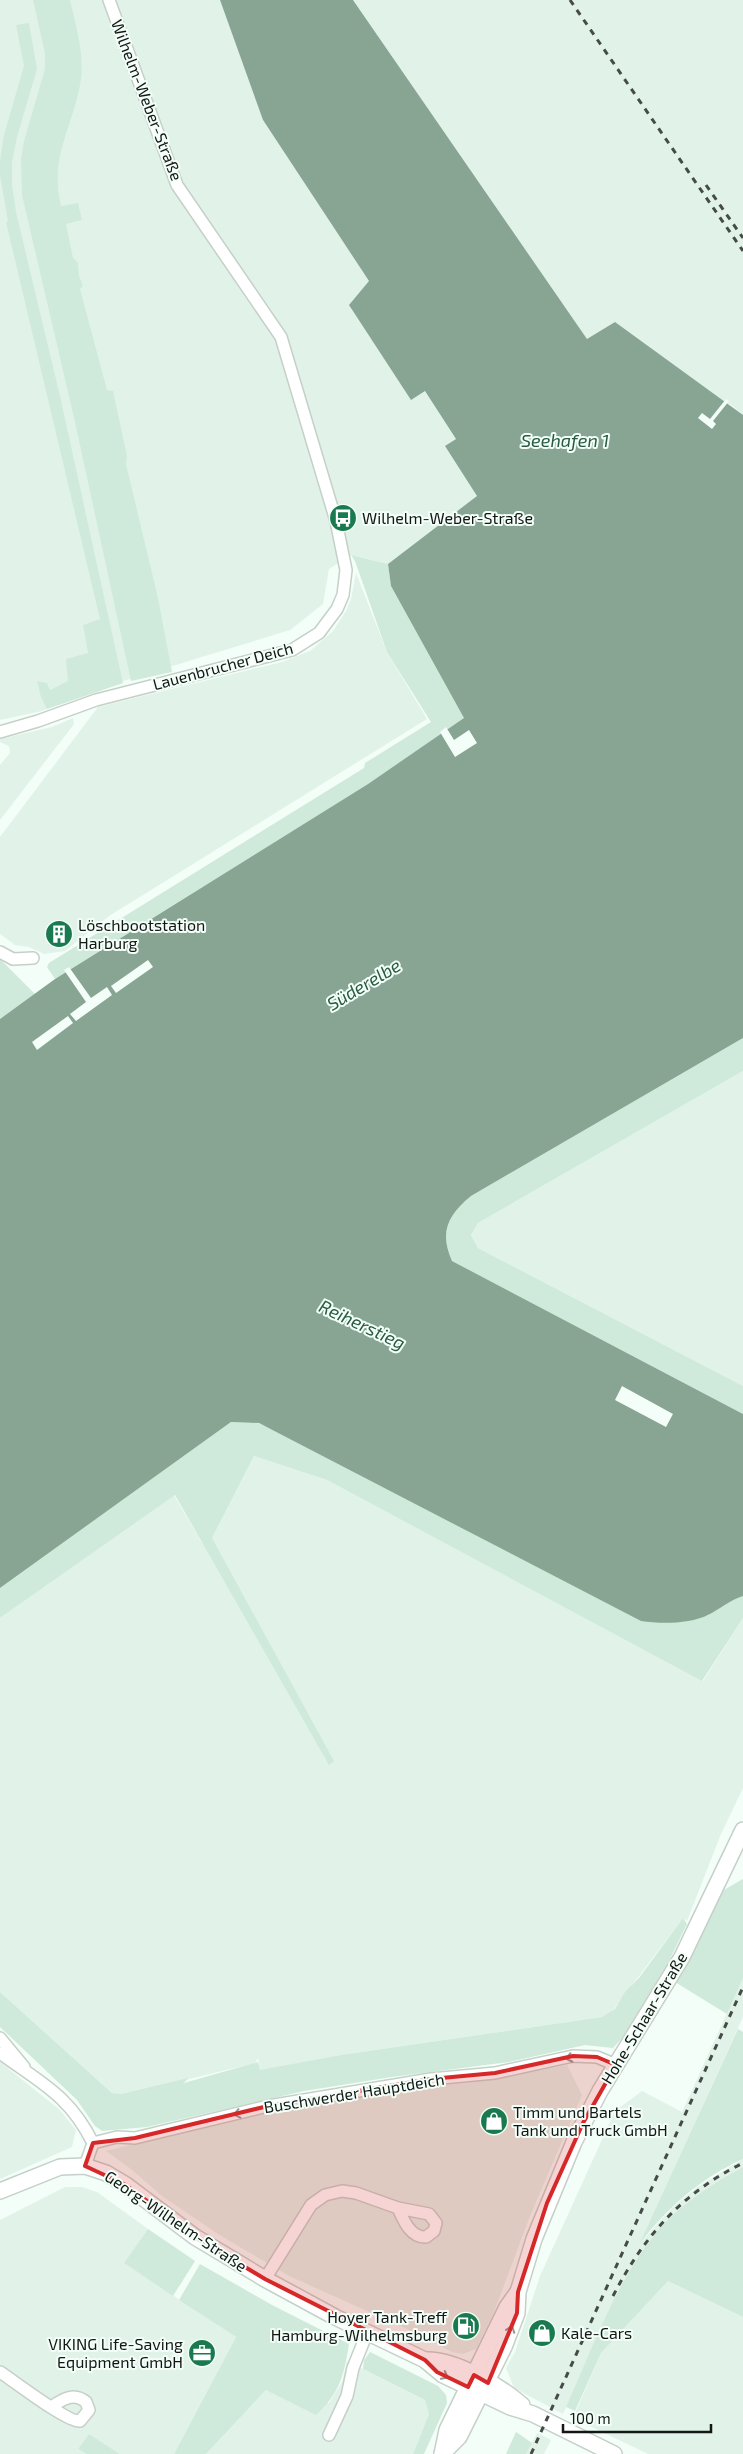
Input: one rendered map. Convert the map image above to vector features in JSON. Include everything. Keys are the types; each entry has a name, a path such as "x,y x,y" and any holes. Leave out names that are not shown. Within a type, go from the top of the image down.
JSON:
{"main road":[{"name":"Hohe-Schaar-Straße","path":"442,2454 459,2437 485,2388 517,2313 518,2292 534,2239 562,2166 587,2116 616,2065 654,2006 682,1956 743,1830"},
{"path":"0,2191 50,2170 85,2166"},
{"name":"Georg-Wilhelm-Straße","path":"85,2166 116,2178 195,2237 265,2279 367,2333 425,2360 437,2372 471,2381 614,2454"},
{"name":"Hohe-Schaar-Straße","path":"442,2454 447,2430 507,2307 518,2292"}],"street":[{"name":"Wilhelm-Weber-Straße","path":"109,0 177,185 281,337 345,558 346,580 343,596 337,610"},
{"name":"Lauenbrucher Deich","path":"0,732 38,721 96,700 292,650 319,633 337,610"},
{"path":"0,952 13,960 33,958"},
{"path":"0,2038 22,2061 26,2070"},
{"path":"0,2053 26,2070 70,2106 82,2122 93,2143 85,2166"},
{"name":"Buschwerder Hauptdeich","path":"93,2143 117,2137 135,2138 268,2106 431,2079 495,2073 573,2056 597,2057 616,2065"},
{"path":"265,2279 310,2206 325,2195 342,2191 356,2193 398,2208"},
{"path":"329,2435 347,2396 357,2356 367,2333"},
{"path":"0,2372 52,2407"}],"highlighted area":[{"path":"573,2056 597,2057 616,2065 583,2123 547,2203 518,2292 517,2313 488,2383 474,2375 468,2387 437,2372 425,2360 265,2279 195,2237 126,2185 85,2166 93,2143 135,2138 268,2106 431,2079 495,2073"}],"shaded area":[{"path":"0,0 220,0 263,120 370,282 410,399 425,391 456,439 446,447 478,496 388,564 351,555 329,569 323,604 290,630 107,686 42,711 0,720"},
{"path":"33,0 70,0 77,29 82,69 81,79 78,96 60,156 58,188 61,206 78,203 82,220 66,224 73,258 78,263 79,276 83,286 80,289 107,390 113,391 127,456 126,464 158,598 172,672 131,681 75,422 22,195 21,159 24,141 45,69 45,53"},
{"path":"353,0 743,0 743,415 731,405 587,339"},
{"path":"29,23 37,69 17,137 12,162 12,185 16,212 60,396 123,683 47,709 41,697 37,681 47,683 50,690 68,681 66,659 88,653 83,625 100,619 6,222 8,221 0,176 4,135 24,66 16,25"},
{"path":"351,555 388,564 391,586 465,718 368,784 55,979 47,967 49,963 364,768 365,763 431,722 387,652 355,561"},
{"path":"356,573 387,652 427,719 109,916 65,951 44,954 29,947 15,945 0,934 0,837 98,707 282,662 310,651 333,631 346,611 351,599"},
{"path":"73,718 74,724 0,820 0,765 10,753 9,746 0,742 0,739 52,727"},
{"path":"0,959 35,994 0,1019"},
{"path":"743,1038 743,1071 478,1223 471,1235 478,1248 743,1386 743,1414 452,1261 448,1251 446,1233 451,1217 471,1196"},
{"path":"743,1071 743,1386 478,1248 471,1235 478,1223"},
{"path":"231,1422 258,1423 707,1616 735,1598 743,1596 743,1618 702,1681 327,1480 254,1456 212,1538 334,1761 329,1765 175,1495 0,1618 0,1588"},
{"path":"254,1456 327,1480 703,1681 743,1618 743,1788 721,1834 687,1921 683,1918 611,2013 602,2017 341,2055 260,2071 258,2058 255,2063 189,2079 143,2099 112,2093 0,1992 0,1618 174,1495 202,1543 212,1538"},
{"path":"743,1879 743,1978 727,2014 675,1982 722,1891"},
{"path":"683,1918 687,1924 668,1963 622,2038 613,2048 585,2045 509,2062 392,2077 304,2091 147,2127 102,2131 95,2126 77,2100 0,2027 0,1992 112,2093 122,2094 188,2078 184,2083 258,2062 260,2070 341,2055 602,2017 615,2009 625,1992 639,1978"},
{"path":"743,1978 743,2017 641,2242 672,2208 696,2188 743,2159 743,2167 682,2207 653,2237 614,2303 563,2414 514,2388 506,2368 515,2352 540,2276 615,2111 642,2091 682,2112"},
{"path":"738,2029 743,2032 743,2159 713,2175 685,2195 660,2219 639,2245"},
{"path":"0,2062 60,2110 76,2130 72,2147 0,2179"},
{"path":"567,2065 582,2095 530,2216 494,2312 476,2349 463,2354 452,2352 405,2328 289,2276 218,2234 162,2196 131,2169 106,2151 260,2113 437,2085 490,2080"},
{"path":"743,2167 743,2317 668,2281 601,2353 575,2411 566,2407 615,2297 639,2256 653,2237 683,2206 718,2181"},
{"path":"65,2187 82,2187 97,2192 148,2229 124,2263 236,2337 174,2454 120,2454 89,2434 78,2449 86,2454 0,2454 0,2220"},
{"path":"148,2229 195,2261 173,2296 124,2263"},
{"path":"200,2264 272,2305 349,2344 340,2383 331,2399 316,2415 266,2390 206,2454 174,2454 236,2337 179,2300"},
{"path":"668,2281 743,2317 743,2454 648,2454 573,2418 601,2353"},
{"path":"370,2352 438,2386 446,2395 447,2403 424,2454 413,2454 429,2414 425,2400 363,2369 364,2360"},
{"path":"347,2361 425,2400 429,2414 413,2454 206,2454 266,2390 329,2403 342,2382"},
{"path":"516,2432 532,2443 526,2454 506,2454"},
{"path":"537,2433 551,2440 544,2454 526,2454"},
{"path":"89,2434 120,2454 86,2454 78,2449"}],"water":[{"path":"220,0 353,0 587,339 615,322 743,415 743,1038 471,1196 451,1217 446,1233 448,1251 452,1261 743,1414 743,1596 701,1618 657,1623 641,1621 259,1423 231,1422 0,1588 0,1019 55,979 368,784 464,718 391,586 388,564 477,496 445,446 456,439 425,391 411,400 349,305 369,281 263,120"}],"pier":[{"path":"726,399 729,401 713,421 716,424 712,429 698,418 702,413 710,419"},
{"path":"446,727 454,740 469,730 477,743 455,757 440,732"},
{"path":"148,960 153,967 116,993 111,986"},
{"path":"69,967 91,998 107,987 112,995 76,1021 70,1014 86,1002 64,970"},
{"path":"68,1016 73,1023 37,1050 32,1042"},
{"path":"622,1386 673,1414 666,1427 615,1400"}],"railway":[{"path":"570,0 743,251"},
{"path":"706,185 743,238"},
{"path":"531,2454 743,1987"},
{"path":"613,2296 638,2254 667,2218 701,2188 743,2163"}],"place":[{"name":"Wilhelm-Weber-Straße","path":"343,518"},
{"name":"Löschbootstation Harburg","path":"59,934"},
{"name":"Timm und Bartels Tank und Truck GmbH","path":"494,2121"},
{"name":"Hoyer Tank-Treff Hamburg-Wilhelmsburg","path":"466,2326"},
{"name":"Kale-Cars","path":"542,2333"},
{"name":"VIKING Life-Saving Equipment GmbH","path":"202,2353"}],"water label":[{"name":"Seehafen 1","path":"565,441"},
{"name":"Süderelbe","path":"364,985"},
{"name":"Reiherstieg","path":"362,1325"}]}
